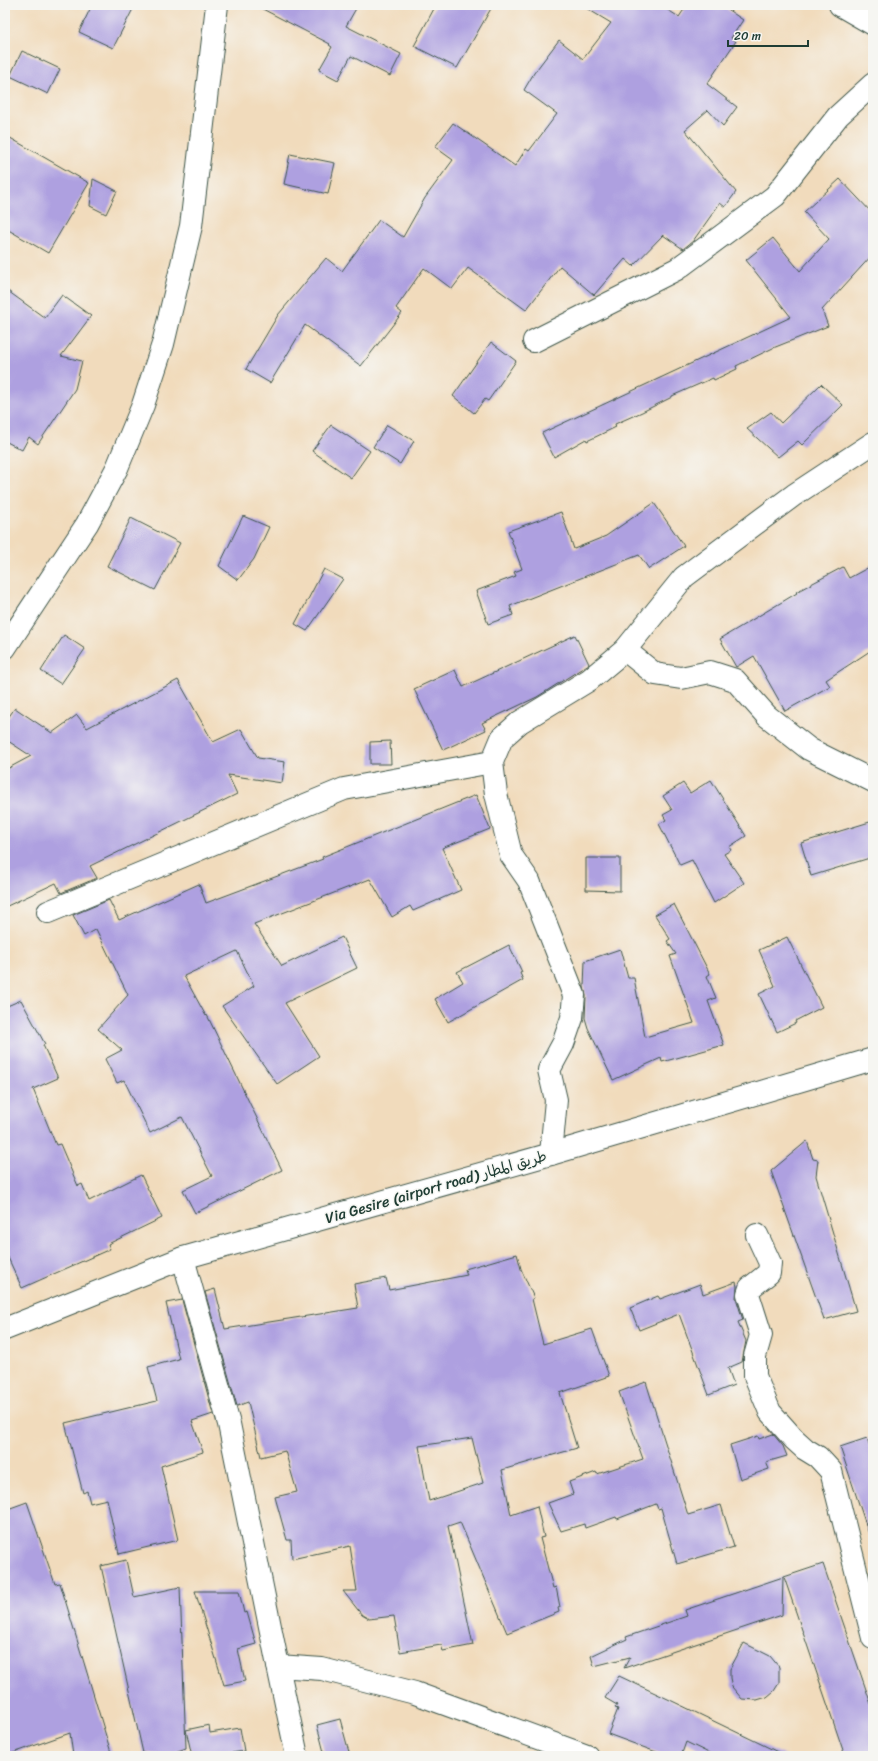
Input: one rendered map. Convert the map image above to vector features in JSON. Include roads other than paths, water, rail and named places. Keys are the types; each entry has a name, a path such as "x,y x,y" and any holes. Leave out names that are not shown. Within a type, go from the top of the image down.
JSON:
{"street":[{"path":"5,648 87,524 117,468 143,406 163,344 191,226 217,5"},
{"path":"840,5 873,24"},
{"path":"534,341 677,269 775,196 838,116 873,84"},
{"path":"551,1154 556,1100 549,1070 563,1044 572,1018 574,995 529,881 512,855 496,794 492,762 502,738 520,722 589,680 624,650 684,577 794,495 873,443"},
{"path":"624,650 655,674 681,678 710,672 735,680 767,716 809,749 873,780"},
{"path":"48,912 344,789 492,762"},
{"name":"Via Gesire (airport road) طريق المطار","path":"5,1328 183,1258 551,1154 873,1059"},
{"path":"757,1234 770,1263 769,1273 750,1288 748,1294 761,1335 755,1356 755,1376 770,1412 794,1439 805,1449 818,1457 831,1471 873,1638"},
{"path":"183,1258 229,1424 297,1756"},
{"path":"278,1666 322,1669 415,1693 587,1756"}]}
